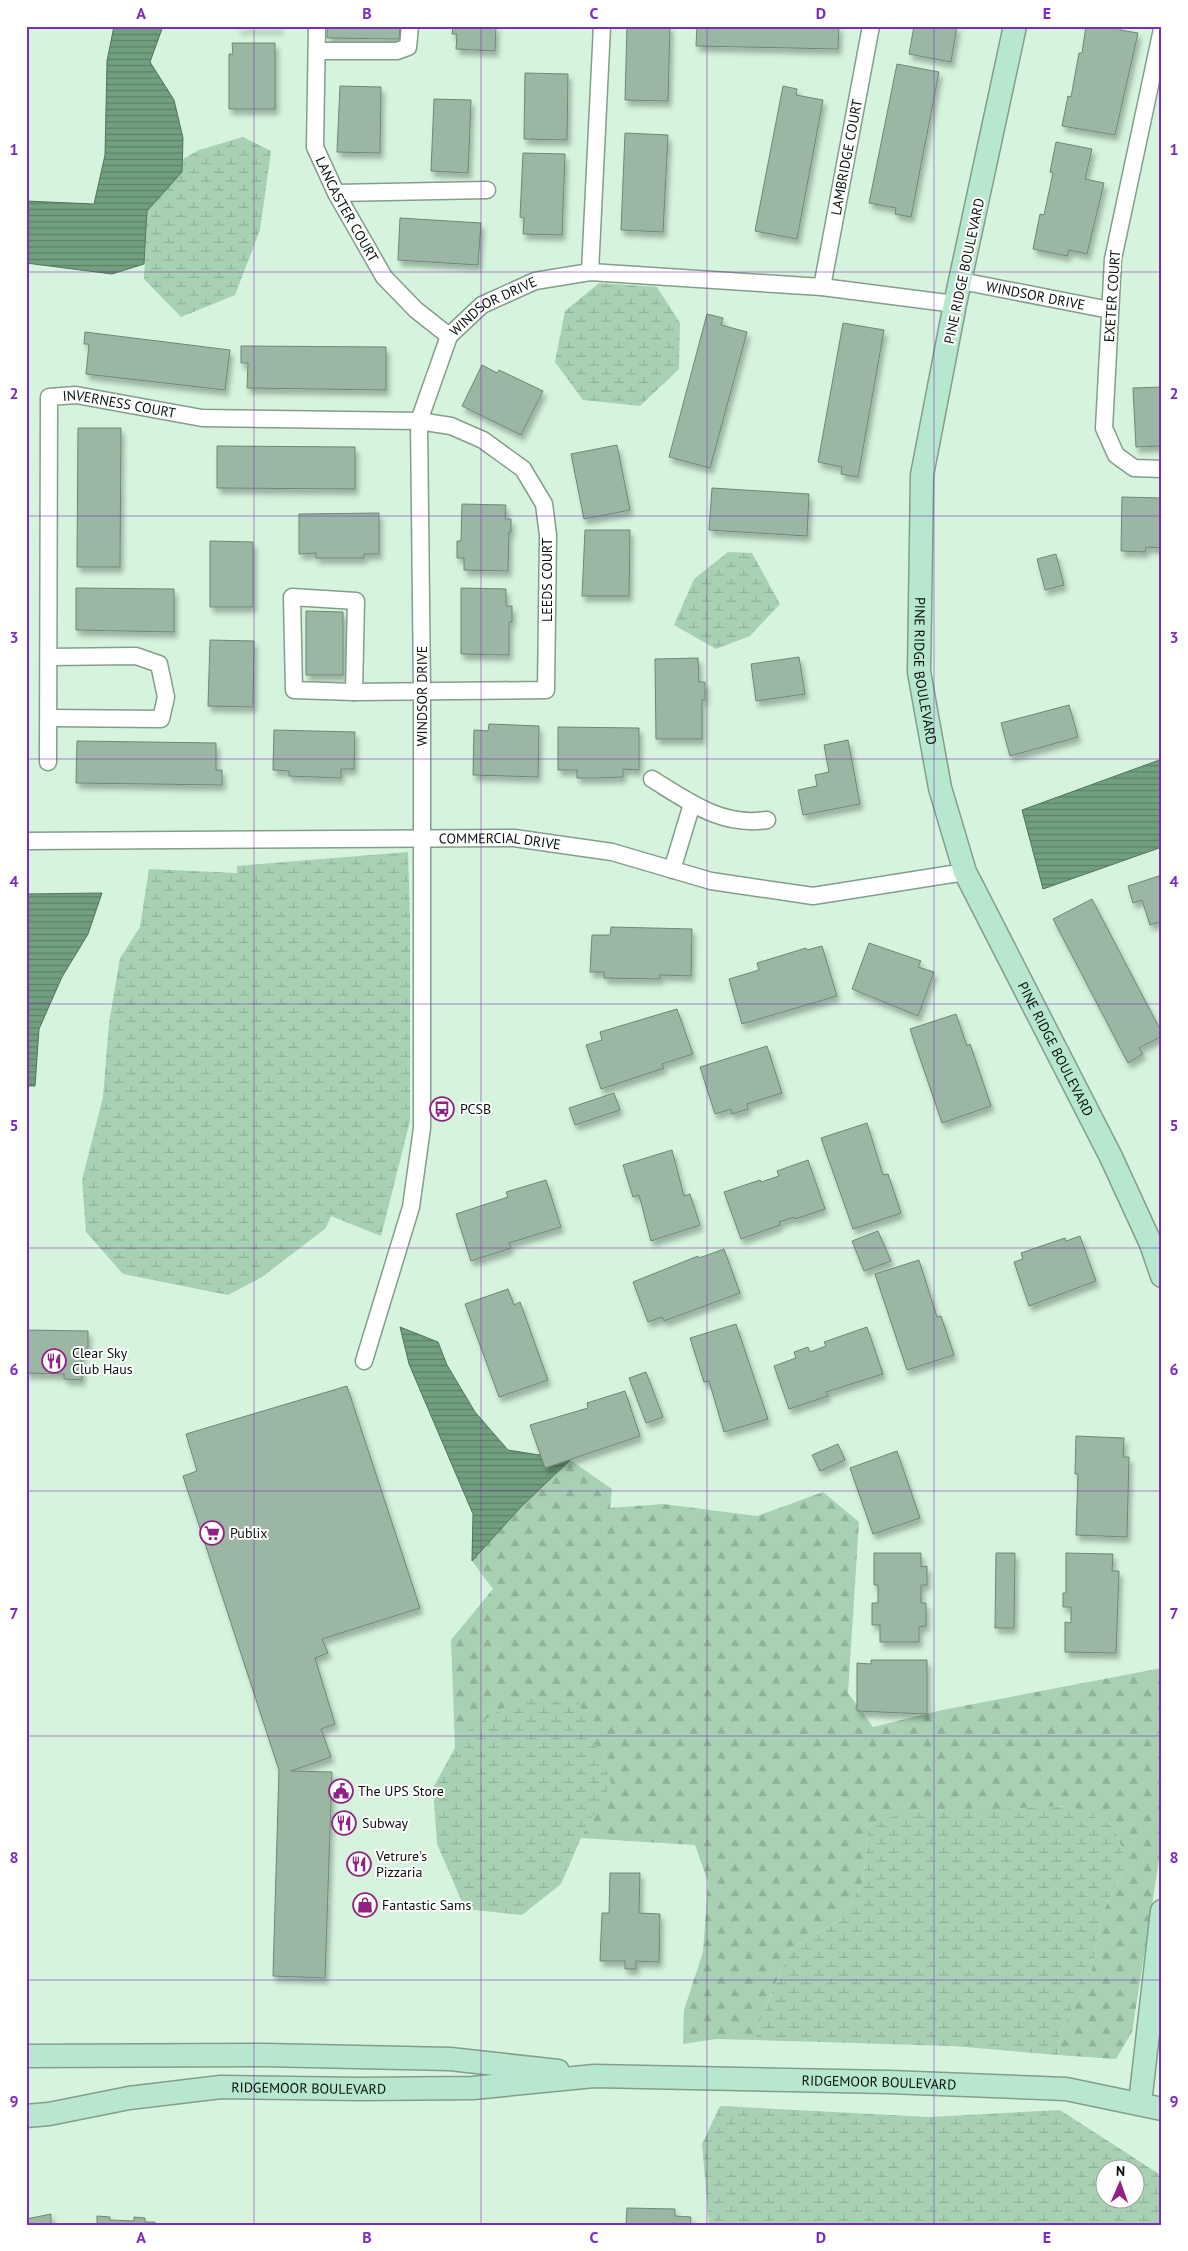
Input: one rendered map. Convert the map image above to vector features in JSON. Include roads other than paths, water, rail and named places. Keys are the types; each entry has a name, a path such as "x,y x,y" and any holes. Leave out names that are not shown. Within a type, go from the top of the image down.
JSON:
{"street":[{"name":"LANCASTER COURT","path":"317,26 316,146 336,193 384,277 416,310 449,336"},
{"path":"317,51 396,51 408,47 410,26"},
{"path":"590,272 602,26"},
{"name":"LAMBRIDGE COURT","path":"822,288 871,26"},
{"name":"PINE RIDGE BOULEVARD","path":"1015,26 955,304 922,475 919,672 940,788 965,872 1111,1157 1151,1244 1162,1276"},
{"name":"EXETER COURT","path":"1162,29 1113,259 1104,428 1116,455 1134,468 1162,469"},
{"path":"336,193 487,190"},
{"name":"WINDSOR DRIVE","path":"364,1361 411,1207 420,1141 422,691 420,420 449,336 482,305 535,281 590,272 822,288 955,304"},
{"name":"WINDSOR DRIVE","path":"961,281 1110,310"},
{"name":"INVERNESS COURT","path":"48,762 48,397 76,395 202,418 420,420"},
{"name":"LEEDS COURT","path":"420,420 451,426 484,440 523,469 544,504 548,535 546,690 422,691"},
{"path":"354,692 356,601 292,598 294,690 354,692 422,691"},
{"path":"49,657 136,656 159,664 166,697 161,719 49,718"},
{"path":"652,779 692,804 718,817 738,822 767,820"},
{"path":"672,870 692,804"},
{"name":"COMMERCIAL DRIVE","path":"26,841 422,837 514,838 612,852 711,881 813,896 965,872"},
{"path":"1140,2103 1162,1911"},
{"name":"RIDGEMOOR BOULEVARD","path":"26,2056 255,2055 450,2060 534,2067 594,2076"},
{"name":"RIDGEMOOR BOULEVARD","path":"26,2116 49,2114 128,2098 221,2087 474,2088 594,2076 889,2082 1066,2089 1162,2109"}],"place":[{"name":"PCSB","path":"442,1109"},
{"name":"Clear Sky Club Haus","path":"54,1361"},
{"name":"Publix","path":"212,1533"},
{"name":"The UPS Store","path":"341,1791"},
{"name":"Subway","path":"344,1823"},
{"name":"Vetrure's Pizzaria","path":"359,1864"},
{"name":"Fantastic Sams","path":"365,1905"}]}
